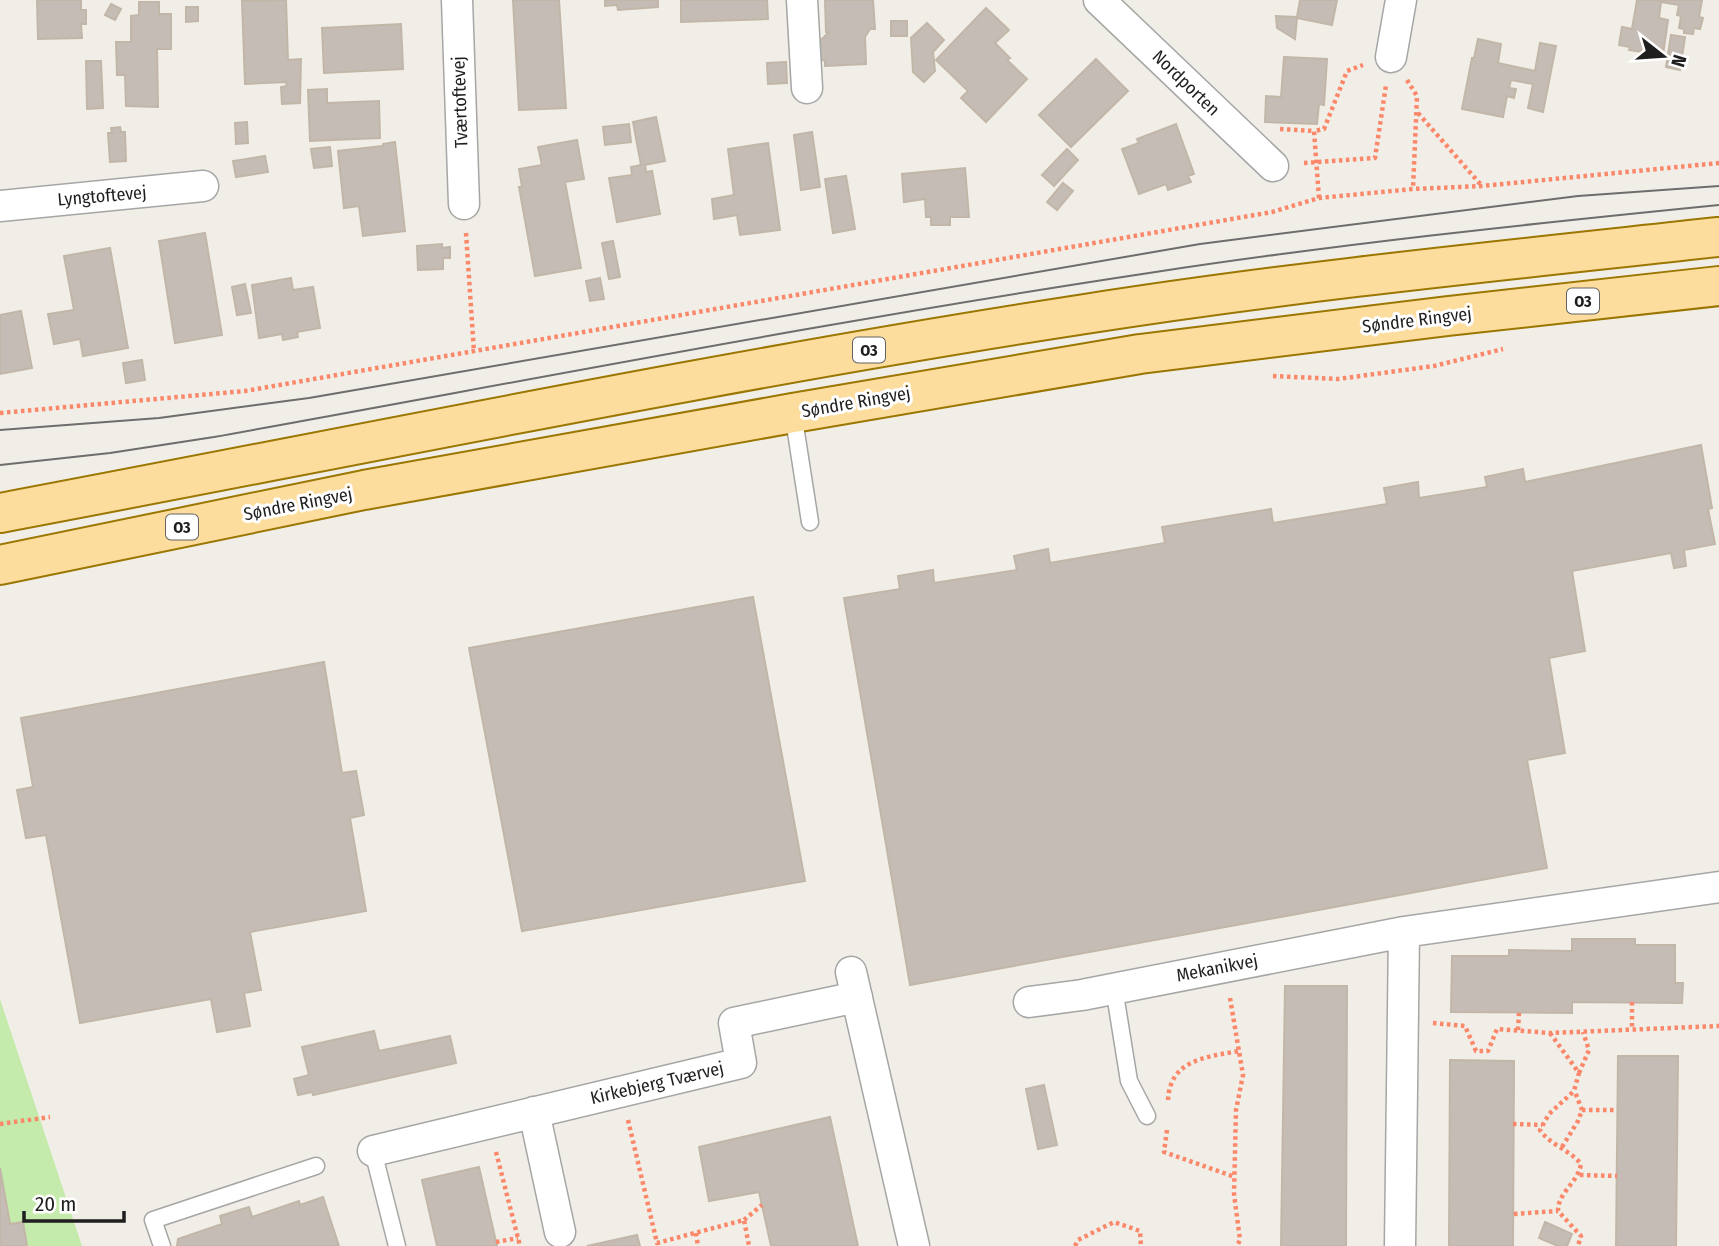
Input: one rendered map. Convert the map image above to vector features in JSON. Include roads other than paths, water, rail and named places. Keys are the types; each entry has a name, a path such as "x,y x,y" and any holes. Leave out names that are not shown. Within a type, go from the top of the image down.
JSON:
{"main road":[{"name":"O3","path":"0,513 762,368 1086,313 1349,278 1719,237"},
{"name":"Søndre Ringvej","path":"0,565 364,490 1140,354 1719,286"}],"street":[{"name":"Tværtoftevej","path":"457,0 464,204"},
{"path":"802,0 807,88"},
{"name":"Nordporten","path":"1099,0 1273,166"},
{"path":"1391,57 1401,0"},
{"name":"Lyngtoftevej","path":"0,206 203,186"},
{"name":"Mekanikvej","path":"1029,1002 1404,932 1719,887"},
{"path":"1400,1246 1404,932"},
{"name":"Kirkebjerg Tværvej","path":"373,1151 741,1063 734,1023 854,984 914,1246"},
{"path":"534,1112 560,1232"}],"lane":[{"path":"793,413 810,522"},
{"path":"1114,988 1129,1082 1146,1116"},
{"path":"373,1151 397,1246"},
{"path":"162,1246 153,1220 316,1166"}],"tram line":[{"path":"0,430 159,418 309,398 1200,244 1578,196 1719,186"},
{"path":"0,465 110,453 214,437 798,331 1149,273 1433,235 1719,205"}]}
